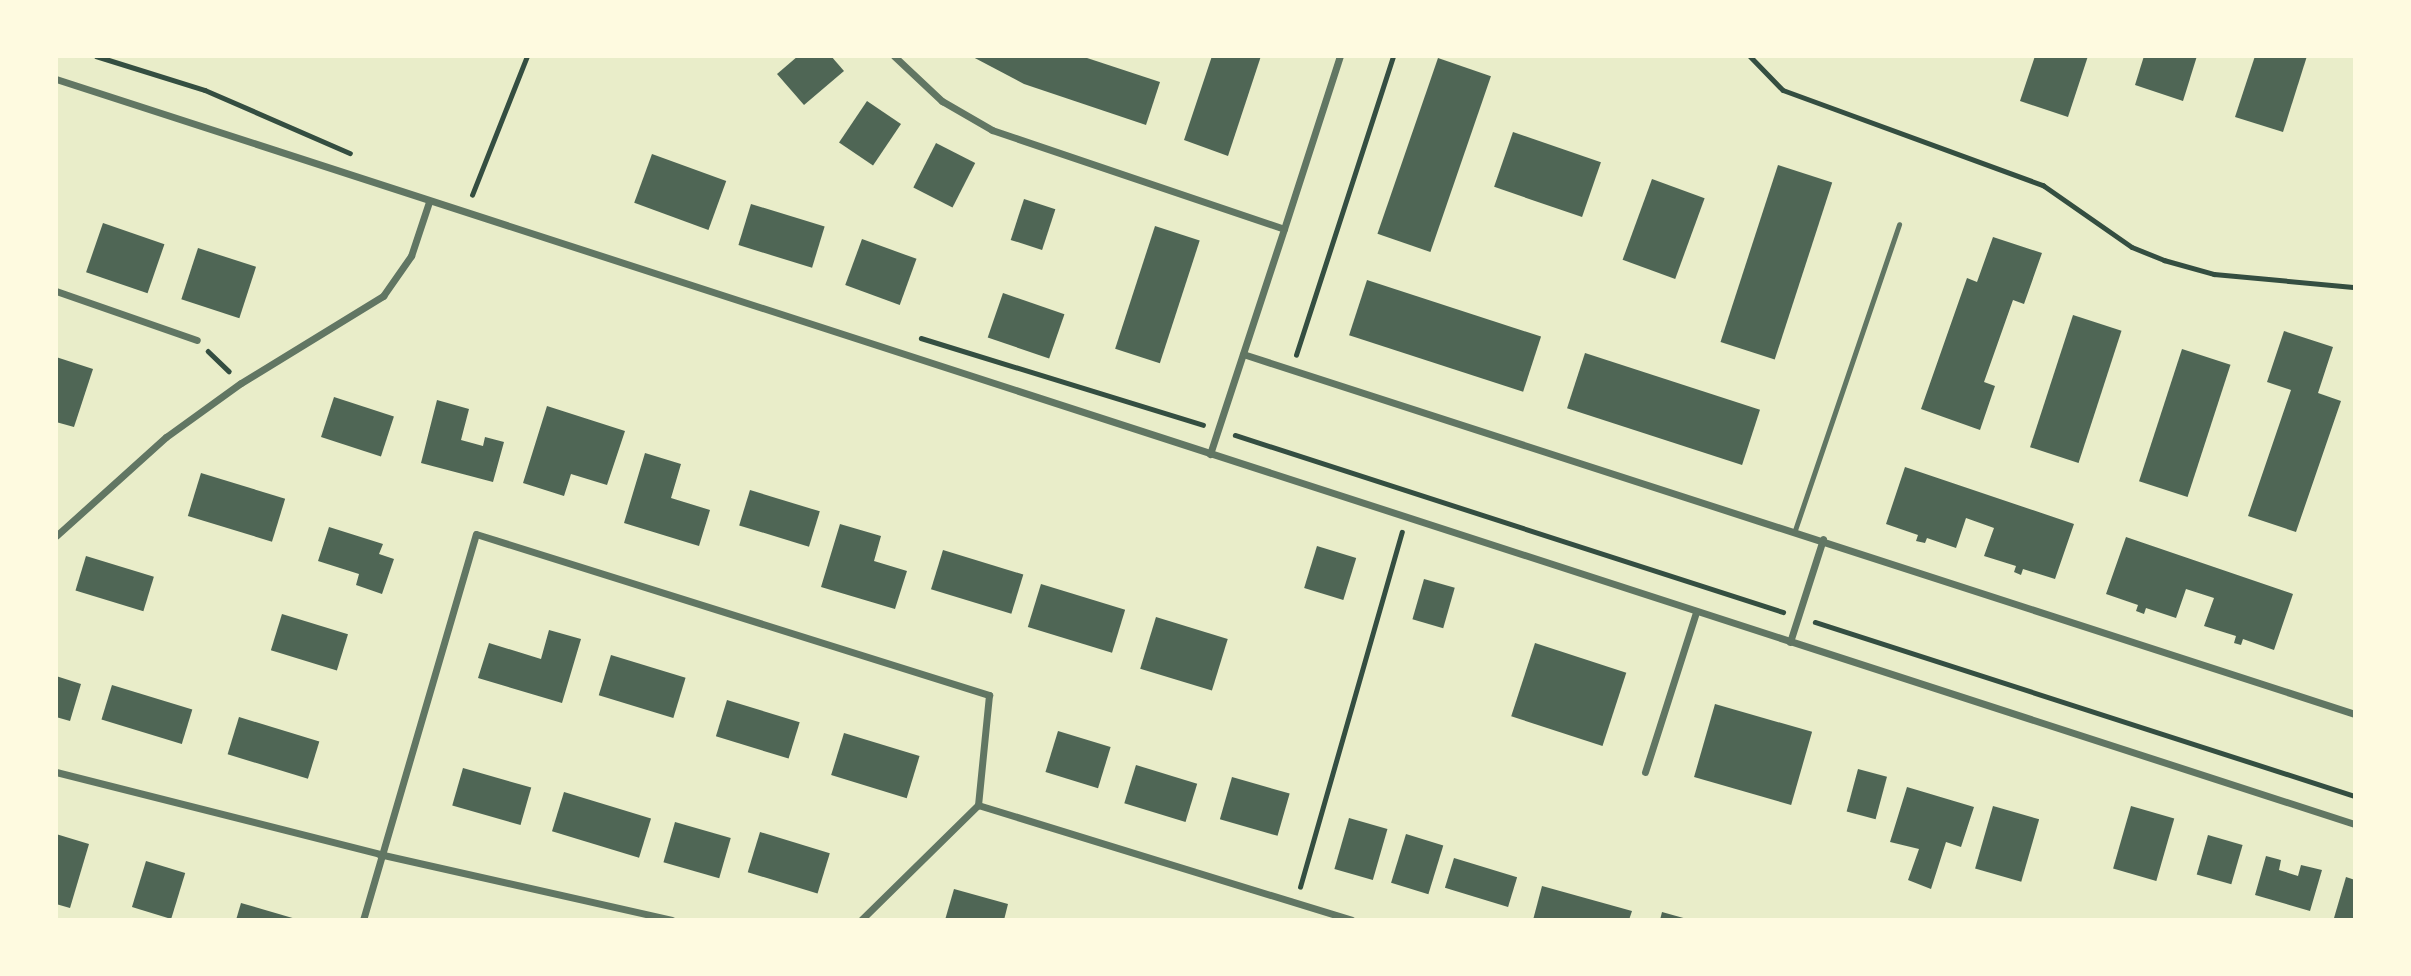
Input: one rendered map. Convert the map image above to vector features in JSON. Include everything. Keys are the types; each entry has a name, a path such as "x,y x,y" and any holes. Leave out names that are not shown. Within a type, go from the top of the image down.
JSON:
{"street":[{"path":"894,56 942,100 992,130 1284,229"},
{"path":"1210,454 1340,56"},
{"path":"56,79 2355,824"},
{"path":"56,536 166,437 241,383 383,296 411,256 429,202"},
{"path":"56,291 197,340"},
{"path":"1243,354 1823,539 2355,715"},
{"path":"363,920 379,855 475,534 989,695 978,805 861,920"},
{"path":"1790,642 1823,539"},
{"path":"1645,772 1696,612"},
{"path":"56,772 379,855 672,920"},
{"path":"978,805 1352,920"}],"lane":[{"path":"1795,530 1899,225"}],"path":[{"path":"466,214 527,56"},
{"path":"694,56 705,56"},
{"path":"1291,369 1393,56"},
{"path":"1750,56 1783,90 2043,185 2132,247 2164,260 2214,274 2355,287"},
{"path":"197,340 241,383"},
{"path":"1295,904 1406,517"}],"building":[{"path":"798,56 831,56 844,71 804,105 777,74"},
{"path":"971,56 1081,56 1160,82 1146,125 1024,84"},
{"path":"1212,56 1261,56 1228,156 1184,140"},
{"path":"2035,56 2088,56 2068,117 2020,101"},
{"path":"2144,56 2197,56 2183,101 2135,85"},
{"path":"2255,56 2307,56 2283,132 2235,117"},
{"path":"1438,58 1491,76 1430,252 1377,234"},
{"path":"867,101 901,124 873,165 839,142"},
{"path":"1513,132 1601,162 1582,217 1494,187"},
{"path":"936,143 975,163 953,208 913,188"},
{"path":"652,154 726,181 708,230 634,203"},
{"path":"1778,165 1832,183 1775,360 1721,342"},
{"path":"1652,179 1705,198 1675,279 1623,260"},
{"path":"1024,199 1055,209 1042,250 1011,240"},
{"path":"751,204 825,227 812,268 738,245"},
{"path":"103,223 164,244 148,293 86,272"},
{"path":"1155,226 1200,241 1160,363 1115,349"},
{"path":"1993,237 2042,253 2024,304 2013,300 1984,382 1995,386 1980,430 1921,409 1967,278 1977,282"},
{"path":"862,239 917,259 900,305 845,285"},
{"path":"198,248 256,267 239,318 181,299"},
{"path":"1367,280 1541,337 1523,392 1349,335"},
{"path":"1003,293 1064,314 1049,359 988,337"},
{"path":"2073,315 2122,331 2079,463 2030,447"},
{"path":"2284,331 2333,347 2318,393 2341,401 2296,532 2248,516 2291,390 2267,382"},
{"path":"2182,349 2231,365 2188,497 2139,481"},
{"path":"1585,353 1760,410 1742,465 1567,408"},
{"path":"56,357 93,369 74,427 56,422"},
{"path":"334,397 394,416 381,456 321,437"},
{"path":"437,400 469,409 461,440 483,446 485,437 504,442 493,482 421,463"},
{"path":"547,406 625,431 607,485 571,474 564,496 523,483"},
{"path":"645,453 681,464 671,498 710,510 699,546 624,523"},
{"path":"1905,467 2074,524 2055,579 2023,569 2021,575 2014,572 2016,566 1984,556 1994,528 1966,518 1956,548 1927,538 1925,543 1916,541 1918,535 1886,524"},
{"path":"201,473 285,499 272,542 188,516"},
{"path":"750,490 820,511 809,547 739,525"},
{"path":"840,524 881,536 874,561 907,571 895,609 821,587"},
{"path":"329,527 383,544 379,554 394,559 382,594 356,585 359,574 318,561"},
{"path":"2126,537 2293,594 2274,650 2243,639 2241,645 2234,643 2236,636 2204,626 2214,598 2186,589 2176,618 2146,608 2144,614 2136,611 2138,605 2106,594"},
{"path":"1317,546 1356,558 1343,600 1304,588"},
{"path":"943,550 1023,575 1011,614 931,589"},
{"path":"86,556 154,577 143,611 75,590"},
{"path":"1424,579 1455,588 1443,628 1412,619"},
{"path":"1041,584 1125,610 1112,653 1028,627"},
{"path":"282,614 348,634 337,671 271,650"},
{"path":"1156,617 1228,639 1212,691 1140,669"},
{"path":"549,630 581,639 562,703 478,678 489,643 541,659"},
{"path":"1535,643 1626,673 1603,746 1511,716"},
{"path":"611,655 686,678 673,718 599,695"},
{"path":"56,676 81,684 70,721 56,717"},
{"path":"112,685 192,710 182,744 101,719"},
{"path":"727,700 800,722 789,759 716,736"},
{"path":"1715,704 1812,732 1791,805 1694,777"},
{"path":"239,717 319,742 308,779 228,754"},
{"path":"1058,731 1111,747 1098,788 1045,772"},
{"path":"844,733 920,756 907,798 831,775"},
{"path":"1136,765 1197,784 1186,822 1124,803"},
{"path":"463,768 531,788 520,825 452,805"},
{"path":"1858,769 1887,777 1876,819 1847,812"},
{"path":"1232,777 1290,794 1278,836 1220,819"},
{"path":"1907,787 1974,807 1961,847 1946,842 1931,889 1908,880 1919,849 1890,842"},
{"path":"564,792 651,819 639,858 552,831"},
{"path":"1993,806 2039,819 2021,882 1975,868"},
{"path":"2131,806 2174,818 2156,881 2113,868"},
{"path":"1349,818 1387,829 1373,880 1334,869"},
{"path":"675,822 731,838 719,878 663,862"},
{"path":"760,832 830,853 818,894 748,872"},
{"path":"56,834 89,844 70,908 56,904"},
{"path":"1406,834 1443,845 1428,894 1391,883"},
{"path":"2208,835 2243,845 2231,884 2197,874"},
{"path":"2266,856 2281,860 2279,870 2298,876 2301,865 2322,870 2310,911 2255,895"},
{"path":"1454,858 1517,877 1508,907 1445,888"},
{"path":"146,861 185,873 171,919 132,907"},
{"path":"2346,877 2355,880 2355,920 2334,918"},
{"path":"1542,886 1632,911 1629,920 1533,920"},
{"path":"954,889 1008,904 1004,920 945,920"},
{"path":"241,903 296,919 296,920 236,920"},
{"path":"1662,912 1687,919 1687,920 1660,920"}]}
